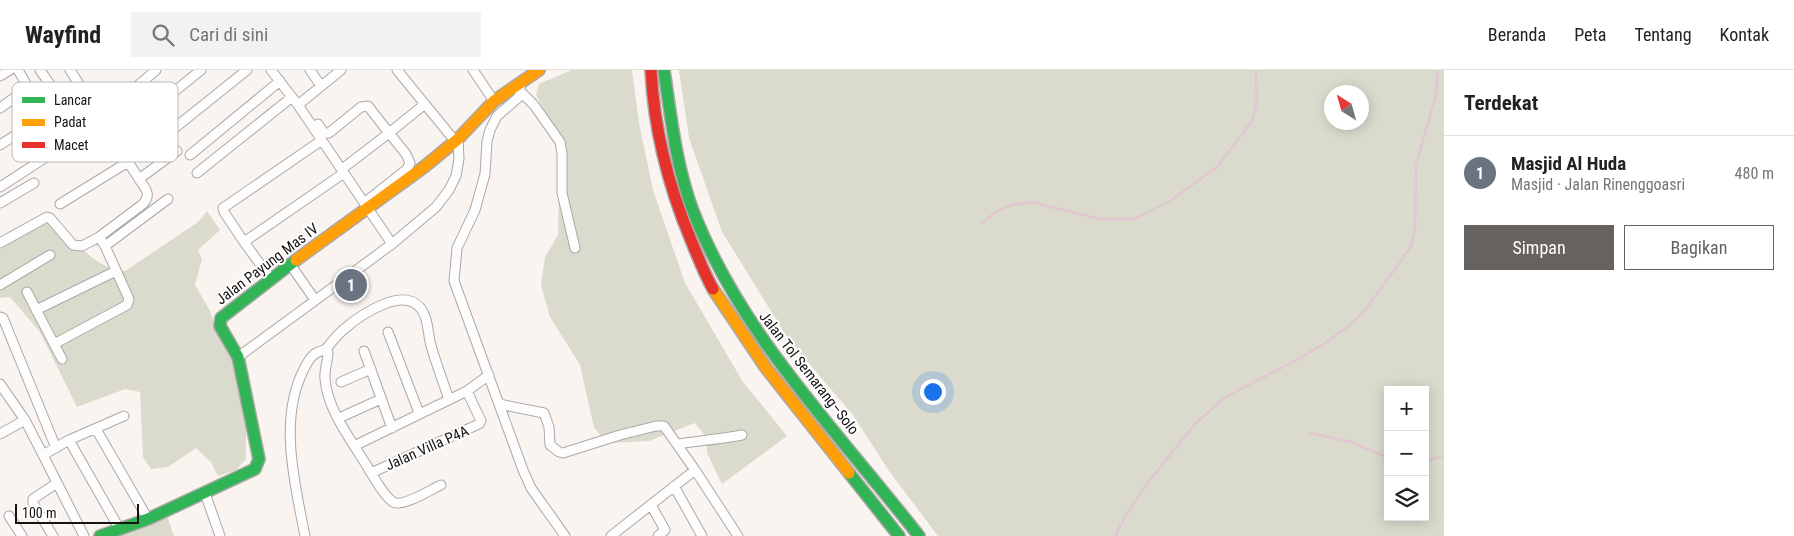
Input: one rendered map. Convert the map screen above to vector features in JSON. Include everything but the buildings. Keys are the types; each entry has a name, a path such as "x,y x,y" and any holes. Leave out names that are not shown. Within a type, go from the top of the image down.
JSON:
{"main road":[{"name":"Jalan Payung Mas IV","path":"238,357 222,330 219,321 222,317 368,204 424,167 456,140 494,101 521,87 538,70"},
{"name":"Jalan Tol Semarang–Solo","path":"651,70 655,123 665,169 679,213 708,280 766,368 899,536"},
{"name":"Jalan Tol Semarang–Solo","path":"664,70 673,137 682,174 693,210 710,252 731,293 760,337 792,380 919,536"},
{"path":"100,536 148,518 205,493 253,471 257,467 259,460 238,357"}],"street":[{"path":"0,76 10,70"},
{"path":"18,70 25,82"},
{"path":"40,70 48,82"},
{"path":"70,70 78,82"},
{"path":"142,82 156,70"},
{"path":"178,89 202,70"},
{"path":"178,125 247,70"},
{"path":"271,70 292,97 300,103 324,132 329,133 334,130 365,105 370,108 406,154 410,163 407,169 368,204"},
{"path":"310,70 321,86"},
{"path":"300,103 341,70"},
{"path":"238,357 392,244 436,207 449,190 458,168 456,140 397,70"},
{"path":"473,70 494,101"},
{"path":"190,154 280,81"},
{"path":"521,87 560,142 562,154 562,192 575,248"},
{"path":"521,87 519,97 497,116 490,130 487,141 485,174 475,210 458,248 454,281 523,470 531,488 565,536"},
{"path":"197,174 292,97"},
{"path":"0,108 12,99"},
{"path":"300,103 322,140 345,169 392,244"},
{"path":"244,242 345,169 425,104"},
{"path":"0,144 12,138"},
{"path":"271,279 244,242 223,208 229,202 322,140"},
{"path":"0,187 39,162"},
{"path":"0,243 47,217 50,218 73,246 82,246 99,237 146,201 148,193 128,162 60,204"},
{"path":"139,179 162,162"},
{"path":"0,203 34,183"},
{"path":"105,246 168,199"},
{"path":"54,344 128,304 129,299 99,237"},
{"path":"0,285 50,255"},
{"path":"290,264 315,300"},
{"path":"36,310 116,271"},
{"path":"27,292 62,359"},
{"path":"305,536 292,466 291,414 301,374 309,359 318,351 325,350 342,331 360,316 376,307 396,300 409,301 424,313 430,343 449,400"},
{"path":"0,317 3,318 56,448"},
{"path":"388,332 419,413"},
{"name":"Jalan Villa P4A","path":"325,350 328,352 324,369 325,380 333,408 371,473 479,424 481,421 467,391"},
{"path":"364,351 392,428"},
{"path":"341,382 371,369"},
{"path":"354,446 467,391 489,375"},
{"path":"1,385 25,420 84,536"},
{"path":"339,418 381,399"},
{"path":"499,404 543,412 549,427 550,445 563,453 620,435 662,425 695,470 738,536"},
{"path":"43,455 69,440 124,416"},
{"path":"0,434 25,420"},
{"path":"96,429 148,518"},
{"path":"677,444 710,441 742,435"},
{"path":"69,440 119,528"},
{"path":"611,536 695,470"},
{"path":"371,473 385,494 393,502 397,503 416,497 441,485"},
{"path":"53,536 32,499 57,483"},
{"path":"674,486 702,536"},
{"path":"205,493 220,536"},
{"path":"652,504 664,534"},
{"path":"9,516 22,536"}],"shaded area":[{"path":"572,70 632,70 639,123 653,190 685,283 743,382 787,436 722,484 707,453 707,438 695,423 649,441 608,443 594,428 580,365 550,317 541,285 545,257 558,235 559,183 566,150 536,95 539,84"},
{"path":"679,70 1444,70 1444,536 938,536 889,471 853,415 789,340 722,232 689,138"},
{"path":"207,211 220,230 198,250 202,259 195,285 210,311 219,336 237,365 246,432 246,459 236,470 218,476 211,462 196,448 168,467 151,469 143,457 140,392 125,389 77,407 40,332 10,297 0,298 0,237 50,212 73,241 93,258 103,265 125,271 198,222"},
{"path":"167,516 174,536 107,536"}],"waterway":[{"path":"982,223 997,211 1012,205 1031,202 1100,219 1132,219 1170,201 1217,167 1252,121 1256,102 1256,70"},
{"path":"1116,536 1124,518 1142,490 1195,424 1231,394 1297,360 1350,325 1362,314 1401,261 1411,246 1415,230 1416,164 1436,95 1438,70"},
{"path":"1310,433 1351,442 1384,456"},
{"path":"1429,460 1444,456"}],"traffic: fast":[{"path":"664,70 682,177 693,211 713,256 737,299 764,341 919,536"},
{"path":"100,536 148,519 255,469 259,459 238,357 220,326 221,318 296,260"},
{"path":"849,473 899,536"}],"traffic: slow":[{"path":"296,260 424,167 458,139 494,101 539,70"},
{"path":"713,289 766,368 849,473"}],"traffic: jam":[{"path":"651,70 655,114 669,178 675,199 701,265 713,289"}],"place":[{"name":"Masjid Al Huda","path":"351,285"}]}
